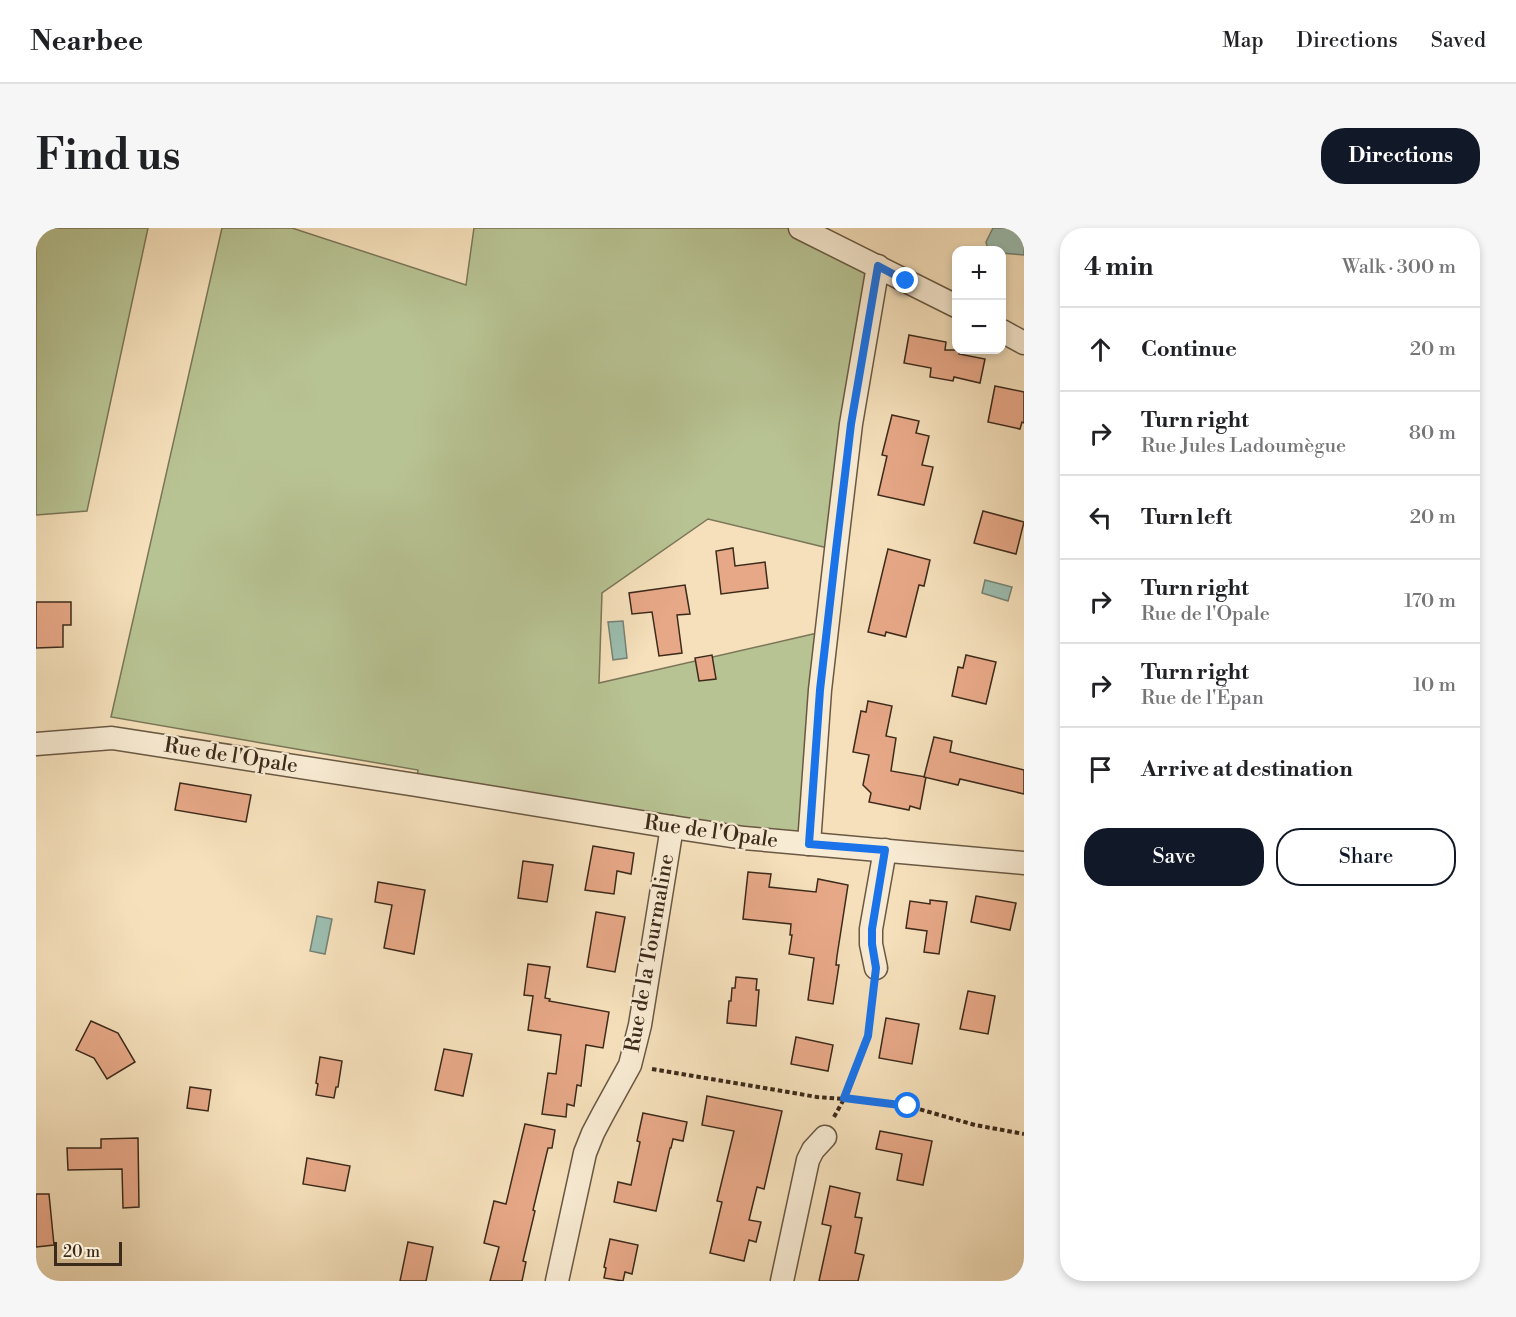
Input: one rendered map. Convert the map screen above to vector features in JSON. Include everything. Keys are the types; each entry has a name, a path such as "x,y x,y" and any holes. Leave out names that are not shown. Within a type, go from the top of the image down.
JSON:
{"street":[{"path":"800,228 952,303"},
{"name":"Rue de l'Opale","path":"36,744 112,738 416,784 672,827 809,844 820,690 837,538 851,424 878,266"},
{"path":"1006,333 1024,343"},
{"name":"Rue de la Tourmaline","path":"557,1281 585,1153 593,1133 630,1065 640,1025 672,827"},
{"path":"809,844 1024,863"},
{"path":"876,968 872,929 885,850"},
{"path":"782,1281 808,1160 813,1150 825,1137"}],"path":[{"path":"844,1098 868,1036 876,968"},
{"path":"630,1065 816,1097 908,1106 975,1125 1024,1134"}],"green space":[{"path":"36,228 148,228 87,511 36,515"},
{"path":"222,228 292,228 466,285 474,228 800,228 878,266 836,550 708,519 602,593 599,683 826,631 809,844 416,785 418,770 111,717"}],"shaded area":[{"path":"993,228 1024,228 1024,255 1006,253 1006,246 987,246 986,242"},
{"path":"985,580 1012,587 1008,601 982,593"},
{"path":"623,621 627,658 613,660 608,622"},
{"path":"317,916 332,919 325,954 310,951"}],"building":[{"path":"909,335 946,342 945,350 952,350 952,354 985,359 980,383 954,377 953,381 930,377 931,368 904,363"},
{"path":"995,386 1024,392 1024,423 1022,422 1020,429 988,422"},
{"path":"892,415 919,421 916,433 929,436 922,465 933,467 924,505 878,495 887,456 882,455"},
{"path":"983,511 1024,522 1016,554 974,543"},
{"path":"733,548 735,566 765,562 768,588 721,594 716,551"},
{"path":"888,549 930,560 924,586 919,585 906,637 886,632 885,636 868,632"},
{"path":"685,585 690,614 677,615 682,653 659,656 652,612 632,614 629,593"},
{"path":"36,602 71,602 71,625 63,625 63,647 36,648"},
{"path":"712,655 716,679 699,681 695,658"},
{"path":"966,655 996,662 986,704 952,696 958,667 963,668"},
{"path":"868,701 892,706 886,736 896,738 891,771 926,777 920,809 910,806 909,810 869,802 871,793 863,785 869,755 853,752 861,711 866,712"},
{"path":"934,737 952,741 950,752 1024,770 1024,794 960,779 958,785 924,777"},
{"path":"180,783 251,795 246,822 175,810"},
{"path":"593,846 634,853 631,874 617,871 614,894 585,890"},
{"path":"523,861 553,865 547,902 518,898"},
{"path":"748,872 771,874 769,887 816,892 818,879 848,885 837,956 836,965 839,965 833,1004 808,1000 814,958 789,954 791,924 743,919"},
{"path":"378,882 425,890 414,954 384,948 392,905 375,902"},
{"path":"976,896 1016,903 1010,930 971,922"},
{"path":"930,900 947,902 939,954 924,952 927,931 906,928 910,901 930,904"},
{"path":"596,912 625,917 615,972 587,967"},
{"path":"528,964 550,967 545,998 550,999 549,1001 609,1012 603,1048 586,1045 581,1086 577,1085 574,1106 567,1104 566,1117 542,1114 548,1073 556,1074 561,1035 528,1030 533,996 524,995"},
{"path":"736,977 757,979 756,990 759,990 756,1026 727,1023 729,1001 731,1001 732,988 735,988"},
{"path":"968,991 995,996 988,1034 960,1029"},
{"path":"886,1018 919,1024 912,1064 879,1058"},
{"path":"91,1021 118,1033 135,1062 107,1079 94,1058 76,1050"},
{"path":"796,1037 833,1045 828,1071 791,1064"},
{"path":"444,1049 472,1054 463,1096 435,1090"},
{"path":"320,1057 342,1061 334,1098 316,1095"},
{"path":"190,1087 211,1090 208,1111 187,1108"},
{"path":"707,1096 782,1111 764,1189 757,1187 749,1220 761,1222 756,1242 749,1240 744,1261 710,1253 722,1202 717,1201 734,1131 702,1125"},
{"path":"643,1113 687,1122 683,1141 673,1139 656,1211 614,1202 618,1182 631,1185 640,1142 637,1141"},
{"path":"525,1124 555,1130 552,1148 548,1148 533,1210 535,1211 523,1261 526,1262 522,1281 490,1281 499,1247 484,1243 494,1201 506,1204"},
{"path":"880,1131 932,1141 923,1185 897,1180 902,1154 876,1149"},
{"path":"138,1138 139,1207 123,1208 122,1169 68,1170 67,1148 101,1148 101,1139"},
{"path":"307,1158 350,1166 345,1191 303,1184"},
{"path":"830,1186 860,1193 855,1217 862,1218 855,1253 864,1255 858,1281 819,1281 831,1226 822,1224"},
{"path":"36,1194 49,1194 54,1245 36,1247"},
{"path":"610,1239 638,1245 632,1274 625,1272 623,1281 604,1278"},
{"path":"408,1242 433,1247 426,1281 400,1281"}],"waterway":[{"path":"36,237 42,228"}],"route":[{"path":"906,281 878,266 851,424 820,690 809,844 885,850 872,929 876,968 868,1036 844,1098 908,1106"}]}
